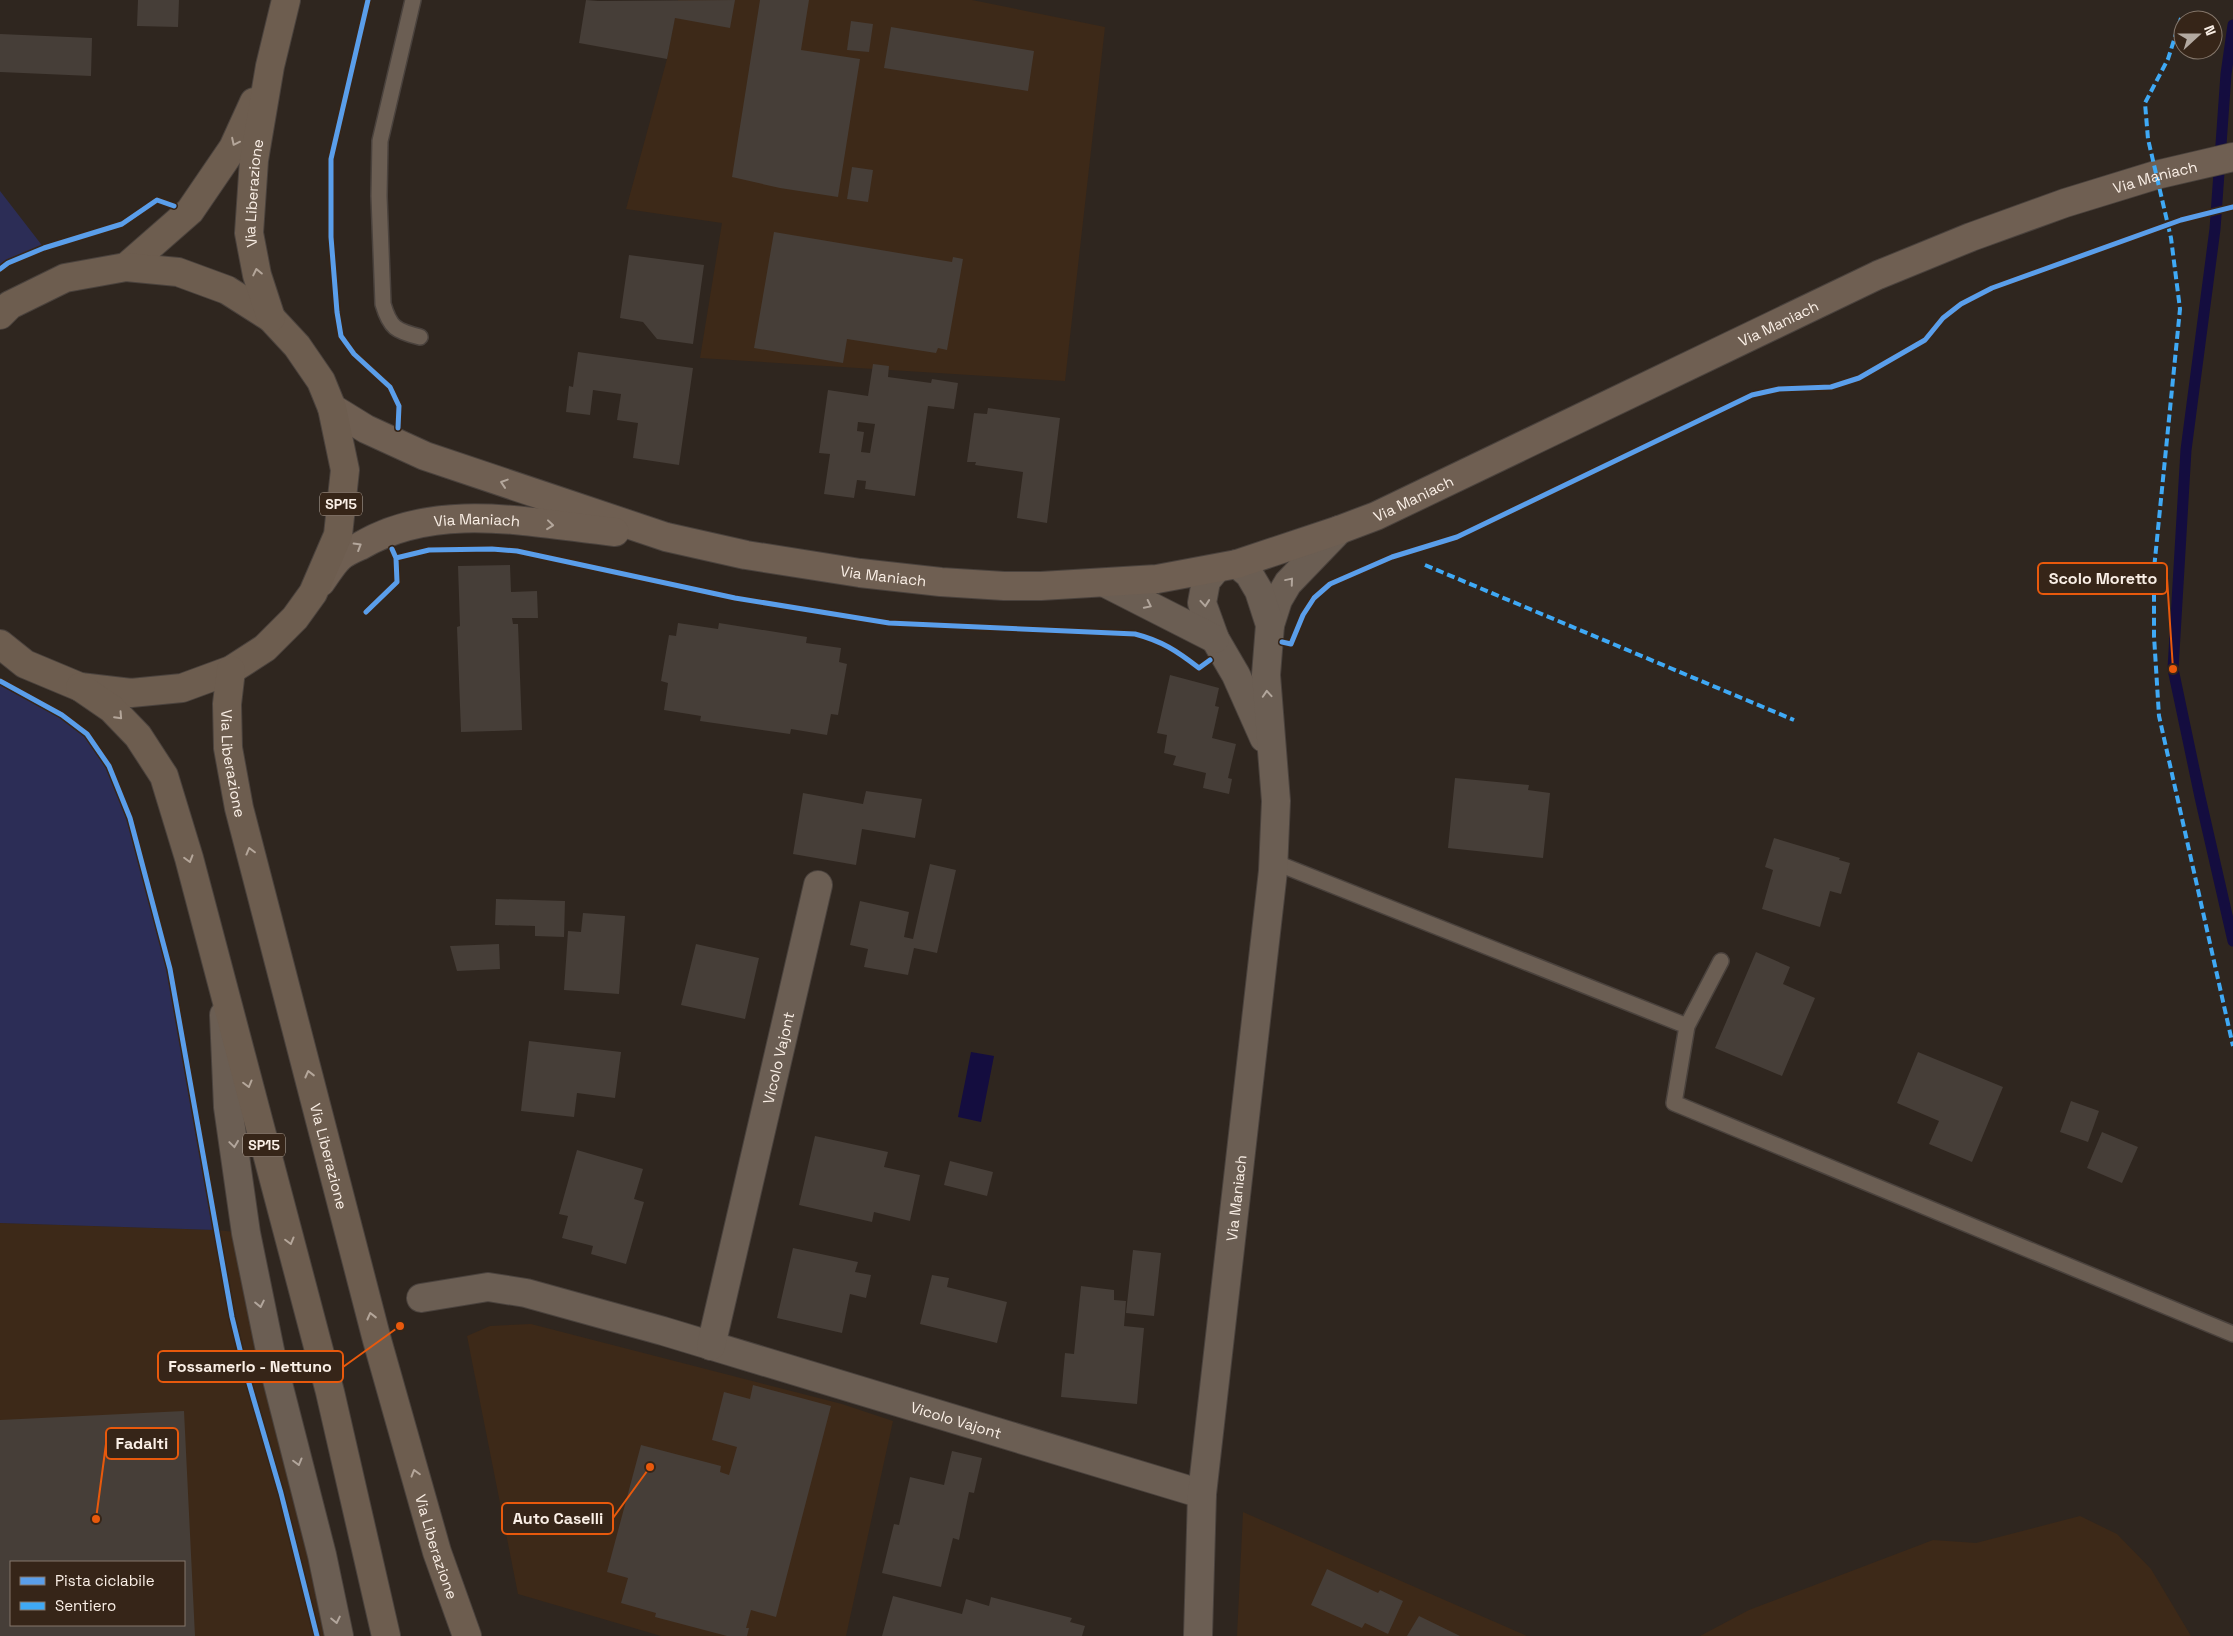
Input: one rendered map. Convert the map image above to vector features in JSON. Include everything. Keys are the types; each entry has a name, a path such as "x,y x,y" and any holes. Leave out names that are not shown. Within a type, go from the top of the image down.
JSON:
{"main road":[{"name":"Via Liberazione","path":"271,318 257,275 249,233 254,160 270,66 286,0"},
{"name":"Via Liberazione","path":"126,267 190,211 233,148 270,66"},
{"name":"Via Maniach","path":"332,408 366,429 425,456 666,537 746,555 860,573 1004,586 1105,583 1157,579 1227,566 1339,530 1376,516 1878,275 1971,237 2065,203 2178,170 2233,158"},
{"name":"SP15","path":"0,315 10,305 65,278 126,267 178,272 227,290 271,318 297,346 321,381 332,408 345,470 338,534 313,594 295,618 265,648 231,670 182,688 131,693 80,687"},
{"name":"Via Maniach","path":"313,594 339,558 371,539 394,530 440,519 491,519 666,537"},
{"name":"SP15","path":"0,644 25,664 80,687 112,709 138,736 164,776 189,858 330,1392 386,1636"},
{"name":"Via Liberazione","path":"231,670 227,704 228,748 239,808 377,1340 437,1552 467,1636"}],"street":[{"name":"Via Maniach","path":"1198,1636 1202,1494 1274,862 1276,801 1266,675 1270,624 1278,600 1288,583 1339,530"},
{"name":"Via Maniach","path":"1270,624 1259,591 1248,574 1227,566 1206,581 1202,603 1215,640 1236,675 1274,760"},
{"name":"Via Maniach","path":"1105,583 1215,640"},
{"name":"Vicolo Vajont","path":"711,1346 818,886"},
{"path":"223,991 228,1108 246,1233 272,1360 322,1555 339,1636"},
{"name":"Vicolo Vajont","path":"421,1298 488,1287 526,1294 711,1346 1202,1494"}],"lane":[{"path":"413,0 380,141 379,196 383,304 388,321 400,332 420,337"},
{"path":"1274,862 1687,1026"},
{"path":"1720,961 1687,1026 1674,1103 2233,1334"}],"shaded area":[{"path":"678,0 972,0 1105,27 1065,381 700,358 722,223 626,209 667,59"},
{"path":"0,191 44,248 8,263 0,269"},
{"path":"0,681 57,711 78,726 98,748 122,795 143,862 166,953 216,1230 0,1223"},
{"path":"971,1052 994,1056 981,1122 958,1117"},
{"path":"0,1223 216,1230 246,1233 339,1636 0,1636"},
{"path":"531,1324 842,1404 893,1421 846,1636 661,1636 518,1594 467,1336 490,1326"},
{"path":"1243,1512 1527,1636 1237,1636"},
{"path":"2080,1516 2117,1534 2151,1569 2191,1636 1700,1636 1749,1610 1933,1540 1976,1543"}],"building":[{"path":"138,0 179,0 178,27 137,26"},
{"path":"586,0 735,0 730,28 675,18 667,59 579,43"},
{"path":"760,0 809,0 801,50 860,59 838,197 780,188 732,177"},
{"path":"851,21 873,24 869,52 847,50"},
{"path":"891,27 1034,51 1028,91 884,68"},
{"path":"0,34 92,38 91,76 0,72"},
{"path":"852,167 873,170 868,202 847,199"},
{"path":"774,232 952,262 953,257 963,259 947,350 938,348 936,353 847,339 843,363 754,348"},
{"path":"629,255 704,265 693,344 657,339 643,322 620,318"},
{"path":"578,352 693,368 679,465 633,458 638,423 617,420 621,394 593,390 590,415 566,412 569,386 573,387"},
{"path":"873,364 889,366 888,377 931,383 932,379 958,383 954,409 928,406 915,496 865,489 866,481 857,480 854,498 824,494 830,454 819,453 828,390 868,396","holes":["858,422 875,424 870,453 861,452 864,432 857,431"]},
{"path":"988,408 1060,418 1047,523 1017,518 1023,472 975,465 976,462 967,462 974,413 987,414"},
{"path":"510,565 511,592 537,591 538,618 512,618 513,624 518,624 522,730 461,732 457,627 460,626 458,566"},
{"path":"678,623 718,629 719,623 807,637 806,643 841,648 839,662 847,664 838,715 831,714 827,735 791,729 790,734 700,721 701,716 664,710 668,683 661,681 669,635 676,636"},
{"path":"1170,675 1219,688 1215,706 1219,707 1212,738 1236,744 1228,778 1232,779 1229,794 1203,788 1206,773 1173,765 1176,756 1164,753 1167,735 1157,733"},
{"path":"1455,778 1529,785 1528,790 1550,793 1543,858 1448,848"},
{"path":"866,791 922,799 915,838 862,829 856,865 793,854 803,793 863,804"},
{"path":"1774,838 1840,858 1839,860 1850,863 1841,894 1830,891 1820,927 1762,909 1773,870 1765,867"},
{"path":"930,864 956,870 937,953 914,948 908,975 864,967 868,949 850,945 860,901 909,912 904,937 913,939"},
{"path":"496,899 565,901 564,937 535,936 535,926 495,925"},
{"path":"583,913 625,916 619,994 564,990 568,931 581,932"},
{"path":"499,944 500,969 457,971 450,946"},
{"path":"696,944 759,958 745,1019 681,1005"},
{"path":"1756,952 1790,967 1783,984 1815,998 1782,1076 1715,1048"},
{"path":"529,1041 621,1052 615,1098 577,1093 574,1117 521,1111"},
{"path":"1918,1052 2003,1087 1972,1162 1929,1144 1939,1121 1897,1103"},
{"path":"2071,1101 2099,1111 2088,1142 2060,1132"},
{"path":"2102,1132 2138,1147 2122,1183 2087,1168"},
{"path":"815,1136 888,1152 884,1167 920,1175 910,1221 874,1212 872,1222 799,1205"},
{"path":"577,1150 643,1169 634,1199 644,1202 626,1264 591,1254 593,1246 562,1238 568,1216 559,1214"},
{"path":"950,1161 993,1172 987,1196 944,1185"},
{"path":"793,1248 858,1262 855,1272 871,1275 866,1298 850,1294 842,1333 777,1318"},
{"path":"1133,1250 1161,1253 1154,1316 1126,1313"},
{"path":"932,1275 949,1278 947,1287 1007,1302 997,1343 920,1324"},
{"path":"1081,1286 1114,1290 1114,1300 1126,1301 1124,1326 1144,1328 1137,1404 1061,1397 1065,1353 1074,1354"},
{"path":"753,1385 831,1406 776,1617 751,1610 746,1628 749,1628 747,1636 727,1636 655,1617 656,1613 621,1603 628,1578 607,1572 641,1445 721,1466 720,1472 729,1475 737,1447 712,1440 724,1392 750,1399"},
{"path":"184,1411 195,1636 0,1636 0,1420"},
{"path":"952,1451 982,1458 974,1493 969,1492 959,1540 953,1538 941,1587 882,1573 894,1524 899,1525 910,1477 944,1485"},
{"path":"1327,1569 1378,1593 1380,1590 1403,1601 1388,1634 1365,1623 1362,1628 1311,1605"},
{"path":"893,1596 962,1614 966,1599 989,1606 991,1597 1072,1618 1070,1622 1085,1626 1082,1636 882,1636"},
{"path":"1419,1616 1460,1636 1407,1636"}],"waterway":[{"path":"2233,25 2226,74 2215,229 2186,450 2173,669 2233,941"}],"marked path":[{"path":"2173,43 2168,59 2145,103 2148,139 2171,238 2180,309 2154,569 2154,636 2159,716 2233,1046"},
{"path":"1425,565 1794,720"}],"cycle path":[{"path":"368,0 331,159 331,237 337,312 341,336 354,354 390,387 399,406 398,428"},
{"path":"0,269 8,263 44,248 122,224 157,200 174,206"},
{"path":"1282,642 1291,644 1303,615 1314,598 1330,584 1392,557 1457,537 1752,395 1779,389 1831,387 1859,378 1925,340 1943,318 1961,304 1992,288 2181,220 2233,207"},
{"path":"366,612 397,582 396,558 392,549"},
{"path":"396,558 429,550 492,549 517,551 735,598 889,623 1135,634 1169,647 1199,668 1210,660"},
{"path":"0,681 62,715 87,734 109,766 130,818 170,969 232,1317 244,1366 281,1493 317,1636"}],"place":[{"name":"Scolo Moretto","path":"2173,669"},
{"name":"Fossamerlo - Nettuno","path":"400,1326"},
{"name":"Auto Caselli","path":"650,1467"},
{"name":"Fadalti","path":"96,1519"}]}
